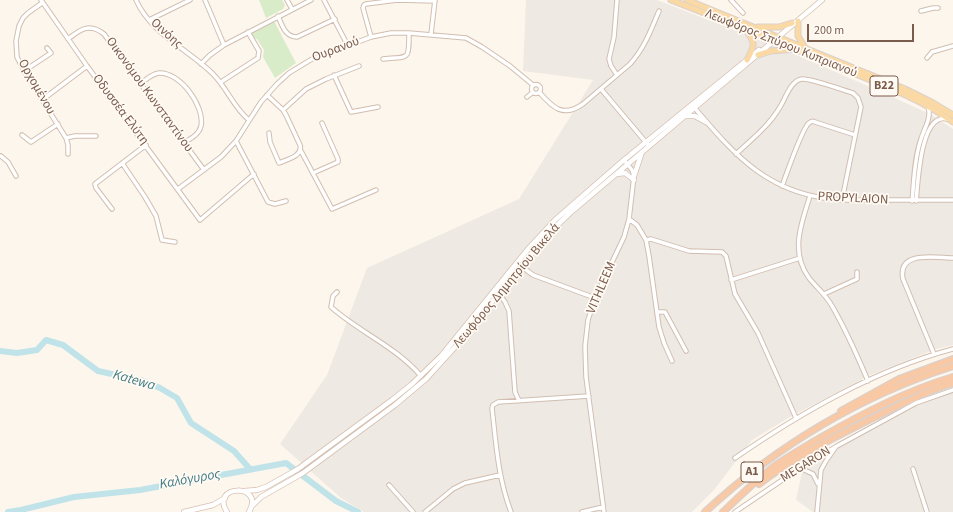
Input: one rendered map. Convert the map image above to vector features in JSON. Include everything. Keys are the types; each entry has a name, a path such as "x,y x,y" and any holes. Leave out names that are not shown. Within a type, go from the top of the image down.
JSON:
{"highway":[{"path":"802,436 867,396 904,377 953,359"},
{"name":"A1","path":"705,512 721,497 766,461 802,436 840,415 890,391 953,366"},
{"name":"A1","path":"723,512 775,466 820,438 856,417 953,377"},
{"path":"820,438 953,383"},
{"path":"729,507 782,467 840,434 902,404"}],"main road":[{"name":"Λεωφόρος Σπύρου Κυπριανού","path":"671,0 744,29 804,47 919,95 953,115"},
{"name":"Λεωφόρος Σπύρου Κυπριανού","path":"687,0 755,28 798,49 914,99 953,122"},
{"path":"776,38 822,0"},
{"path":"755,28 779,27 795,22"},
{"path":"795,22 798,36 804,47"},
{"path":"744,29 751,36 754,44 747,60"},
{"name":"Λεωφόρος Δημητρίου Βικελά","path":"251,510 261,497 301,475 395,405 426,379 455,348 521,266 548,234 564,218 647,144 758,55 776,38"},
{"name":"Λεωφόρος Δημητρίου Βικελά","path":"184,512 213,505 225,498 232,491 257,490 266,487 296,471 392,400 442,355 543,232 574,202 685,116 693,107 747,60 776,38"},
{"path":"758,55 782,49 798,49"},
{"path":"685,116 695,116 706,122"},
{"path":"614,175 625,173 634,178 638,161 643,150"},
{"path":"244,491 251,499 251,510"},
{"path":"225,498 224,504 227,512"}],"street":[{"name":"Οινόης","path":"136,0 149,20 221,82 240,112 249,120"},
{"path":"149,20 190,0"},
{"path":"205,0 224,45"},
{"path":"287,0 292,9"},
{"path":"201,64 210,55 224,45 311,0"},
{"path":"324,0 348,46"},
{"path":"371,37 364,5 388,0 435,1 432,34"},
{"path":"617,0 614,37 609,59 611,66 617,75"},
{"path":"731,0 743,13"},
{"name":"Οδυσσέα Ελύτη","path":"42,1 87,66 200,220 254,174"},
{"name":"Ορχομένου","path":"42,1 23,18 17,34 17,57 24,71 66,138 68,154"},
{"path":"922,11 938,8"},
{"path":"533,92 531,88 536,84 539,86 539,92 558,110 568,111 576,109 637,57 659,11"},
{"path":"278,16 287,34 293,37 297,37 335,19"},
{"name":"Οικονόμου Κωνσταντίνου","path":"68,39 84,29 93,28 101,32 204,170"},
{"path":"221,82 256,60 259,56 259,49 248,32"},
{"name":"Ουρανού","path":"178,189 221,157 236,141 267,95 277,84 298,67 312,59 371,37 391,33 409,33 432,34 471,40 510,66 533,85"},
{"path":"383,59 403,57 407,55 409,52 409,33"},
{"path":"927,58 932,52 953,46"},
{"path":"24,71 51,53 47,48"},
{"path":"42,100 87,66"},
{"path":"283,110 306,89 334,75 359,66"},
{"path":"140,84 152,75 159,73 168,74 186,87 195,100 200,113 201,126 197,134 183,143"},
{"path":"334,75 351,112 378,107"},
{"path":"736,154 771,121 793,84 797,81 807,79 853,93 860,101 861,107 842,200"},
{"path":"601,89 647,144"},
{"path":"527,97 533,92 539,92"},
{"path":"267,95 283,110 300,145 301,151 332,210 376,190"},
{"path":"914,201 917,151 930,115 928,106"},
{"name":"PROPYLAION","path":"693,107 736,154 756,170 782,186 810,196 842,200 953,200"},
{"path":"914,201 921,157 929,129 933,123 940,119 946,119 953,122"},
{"path":"782,186 797,147 809,122 815,122 855,135"},
{"path":"312,173 338,162 322,123"},
{"path":"22,135 31,142 58,124"},
{"path":"269,133 270,142 279,163 296,156 301,151"},
{"path":"66,138 76,136 96,136"},
{"path":"88,136 88,141"},
{"path":"236,141 268,202 275,204 286,201"},
{"path":"112,208 96,188 95,184 146,145"},
{"path":"1,156 8,162 16,176"},
{"path":"626,162 634,178"},
{"path":"122,163 156,216 162,240 175,242"},
{"name":"VITHLEEM","path":"604,512 584,360 584,346 588,320 596,298 620,246 629,219 634,178"},
{"path":"810,196 799,230 798,244 800,258 803,267 810,278 824,294 842,323 868,381"},
{"path":"629,219 636,225 646,240 657,312 664,343 672,361"},
{"path":"646,240 651,239 689,251 722,252 726,256 735,294 758,333 796,418"},
{"path":"731,280 800,258"},
{"path":"934,354 903,279 903,271 906,264 913,258 953,258"},
{"path":"521,266 533,275 596,298"},
{"path":"824,294 857,279 857,272"},
{"path":"337,292 333,296 331,307 395,352 412,366 420,376"},
{"path":"499,294 506,302 509,311 515,392 519,401"},
{"path":"657,312 665,312 686,351"},
{"path":"735,458 796,418 868,381 934,354 953,349"},
{"name":"MEGARON","path":"736,512 800,468 837,446 916,403 953,390"},
{"path":"511,512 500,476 492,408 493,405 498,402 589,396"},
{"path":"818,512 819,487 823,467 837,446"},
{"path":"800,468 813,474 817,479 819,487"},
{"path":"913,469 927,512"},
{"path":"424,512 459,486 482,479 500,476"},
{"path":"389,485 414,512"},
{"path":"582,512 603,507"}],"shaded area":[{"path":"526,0 657,0 783,49 930,114 953,129 953,345 936,349 870,375 790,417 752,440 714,490 692,512 364,512 341,498 280,444 327,375 367,268 519,199 593,80 523,71"},
{"path":"953,388 953,512 813,512 796,500 804,462 913,402"}],"green space":[{"path":"259,0 282,0 285,5 283,9 266,18"},
{"path":"274,21 296,63 275,78 263,57 264,50 257,39 252,38 252,31"}],"waterway":[{"name":"Katewa","path":"0,351 17,353 37,350 46,340 63,345 98,371 144,381 160,388 177,398 191,423 234,451 250,469"},
{"name":"Καλόγυρος","path":"8,512 74,497 140,490 286,463 336,501 358,512"}]}
